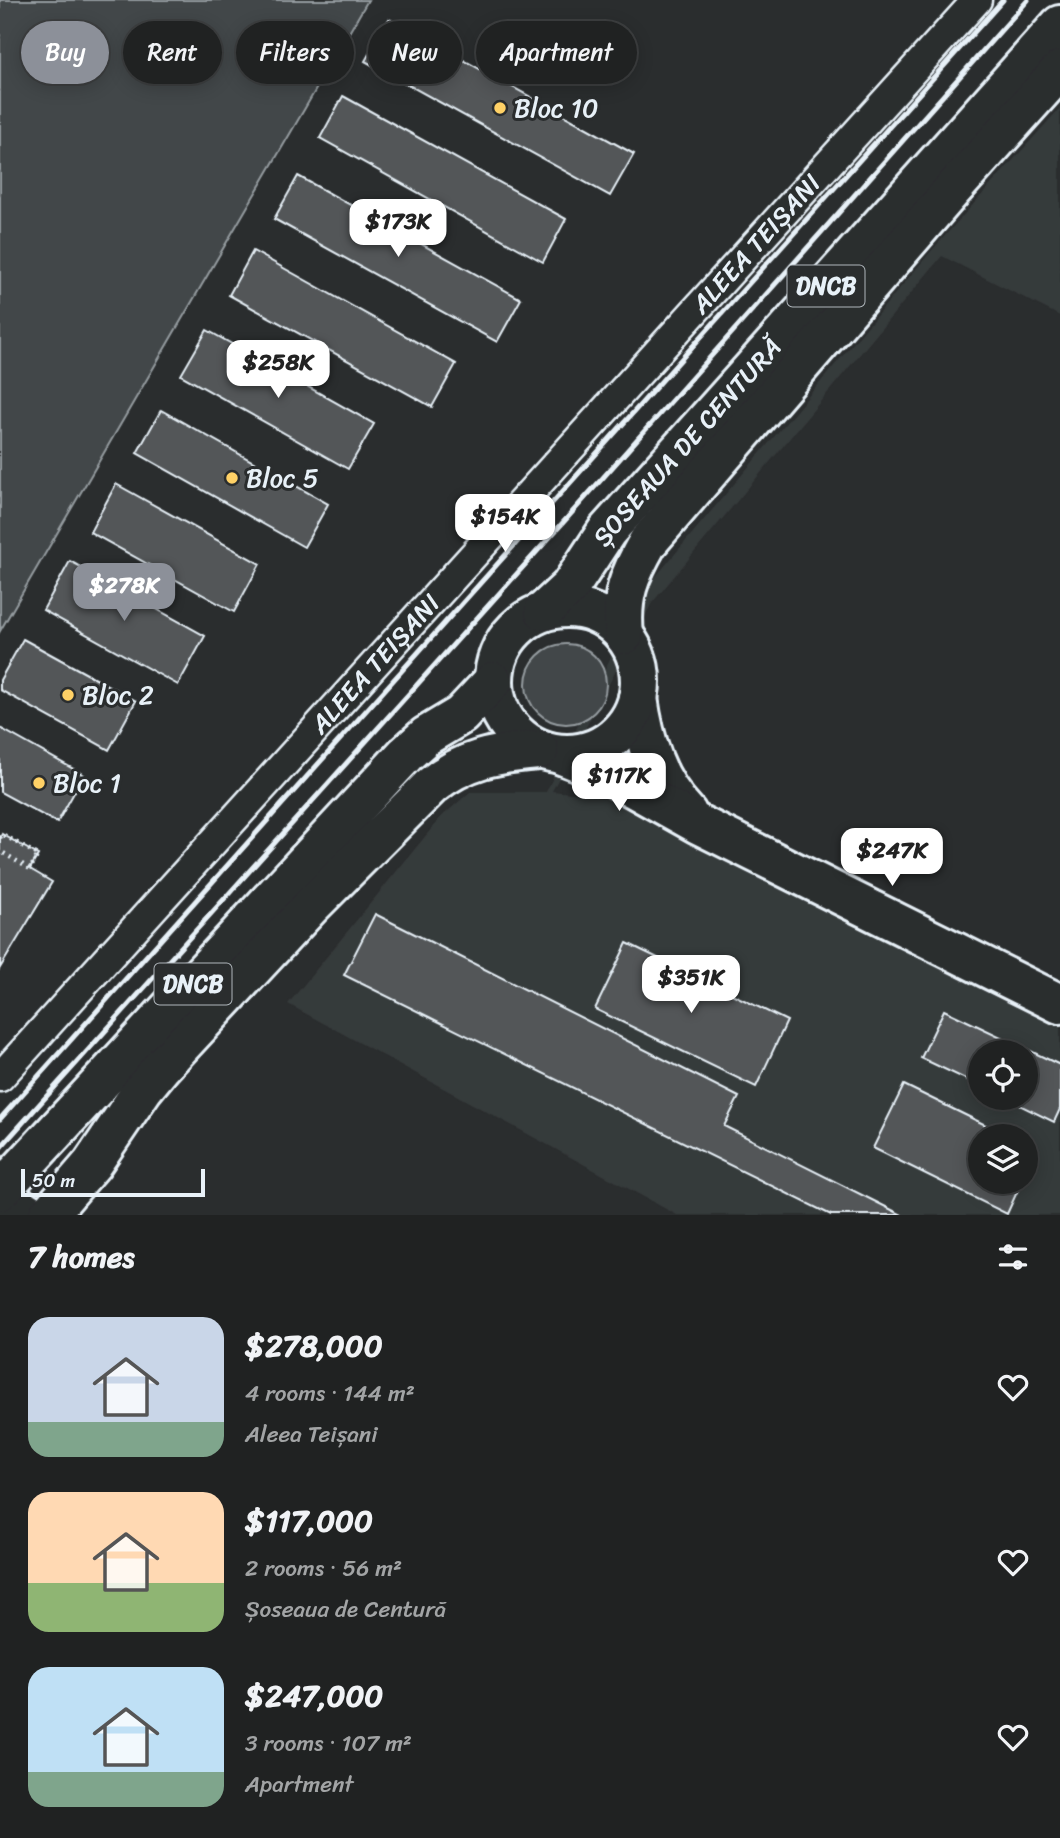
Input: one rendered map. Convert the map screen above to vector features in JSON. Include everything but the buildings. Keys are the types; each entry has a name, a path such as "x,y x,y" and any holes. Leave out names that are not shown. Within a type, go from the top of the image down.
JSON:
{"main road":[{"name":"ȘOSEAUA DE CENTURĂ","path":"544,611 570,587 607,531 1060,25"},
{"name":"ȘOSEAUA DE CENTURĂ","path":"624,635 622,615 625,590 634,566 648,542 952,190 1060,70"},
{"name":"DNCB","path":"48,1215 92,1164 162,1066 310,907 444,775 481,758 551,752 583,753 619,733 631,717 638,698 640,676 635,654 624,635 611,623 579,608 544,611 527,619 513,631 502,646 495,663 493,681 496,703 506,722 520,738 551,752"},
{"name":"DNCB","path":"0,1193 406,754 426,736 461,715 493,681"},
{"path":"638,698 643,728 655,765 681,807 698,824"},
{"path":"551,752 627,783 698,824 1060,1004"},
{"path":"0,1193 33,1215"}],"street":[{"name":"ALEEA TEIȘANI","path":"0,1077 525,495 977,0"}],"path":[{"path":"0,838 2,834 38,856 30,869 0,851"}],"shaded area":[{"path":"0,0 368,0 354,24 354,21 236,21 236,84 319,84 0,631"},
{"path":"1060,108 1060,316 942,256 652,603 552,791 619,801 1060,1026 1060,1215 677,1215 288,1004 441,817 470,792 546,792 641,594 933,249"},
{"path":"566,644 581,647 594,656 603,669 606,684 603,699 594,712 581,721 566,724 551,721 538,712 529,699 526,684 529,669 538,656 551,647"}],"railway":[{"path":"0,1119 1003,0"},
{"path":"0,1148 568,517 1028,0"}],"place":[{"name":"Bloc 10","path":"500,108"},
{"name":"Bloc 5","path":"232,478"},
{"name":"Bloc 2","path":"68,695"},
{"name":"Bloc 1","path":"39,783"}]}
